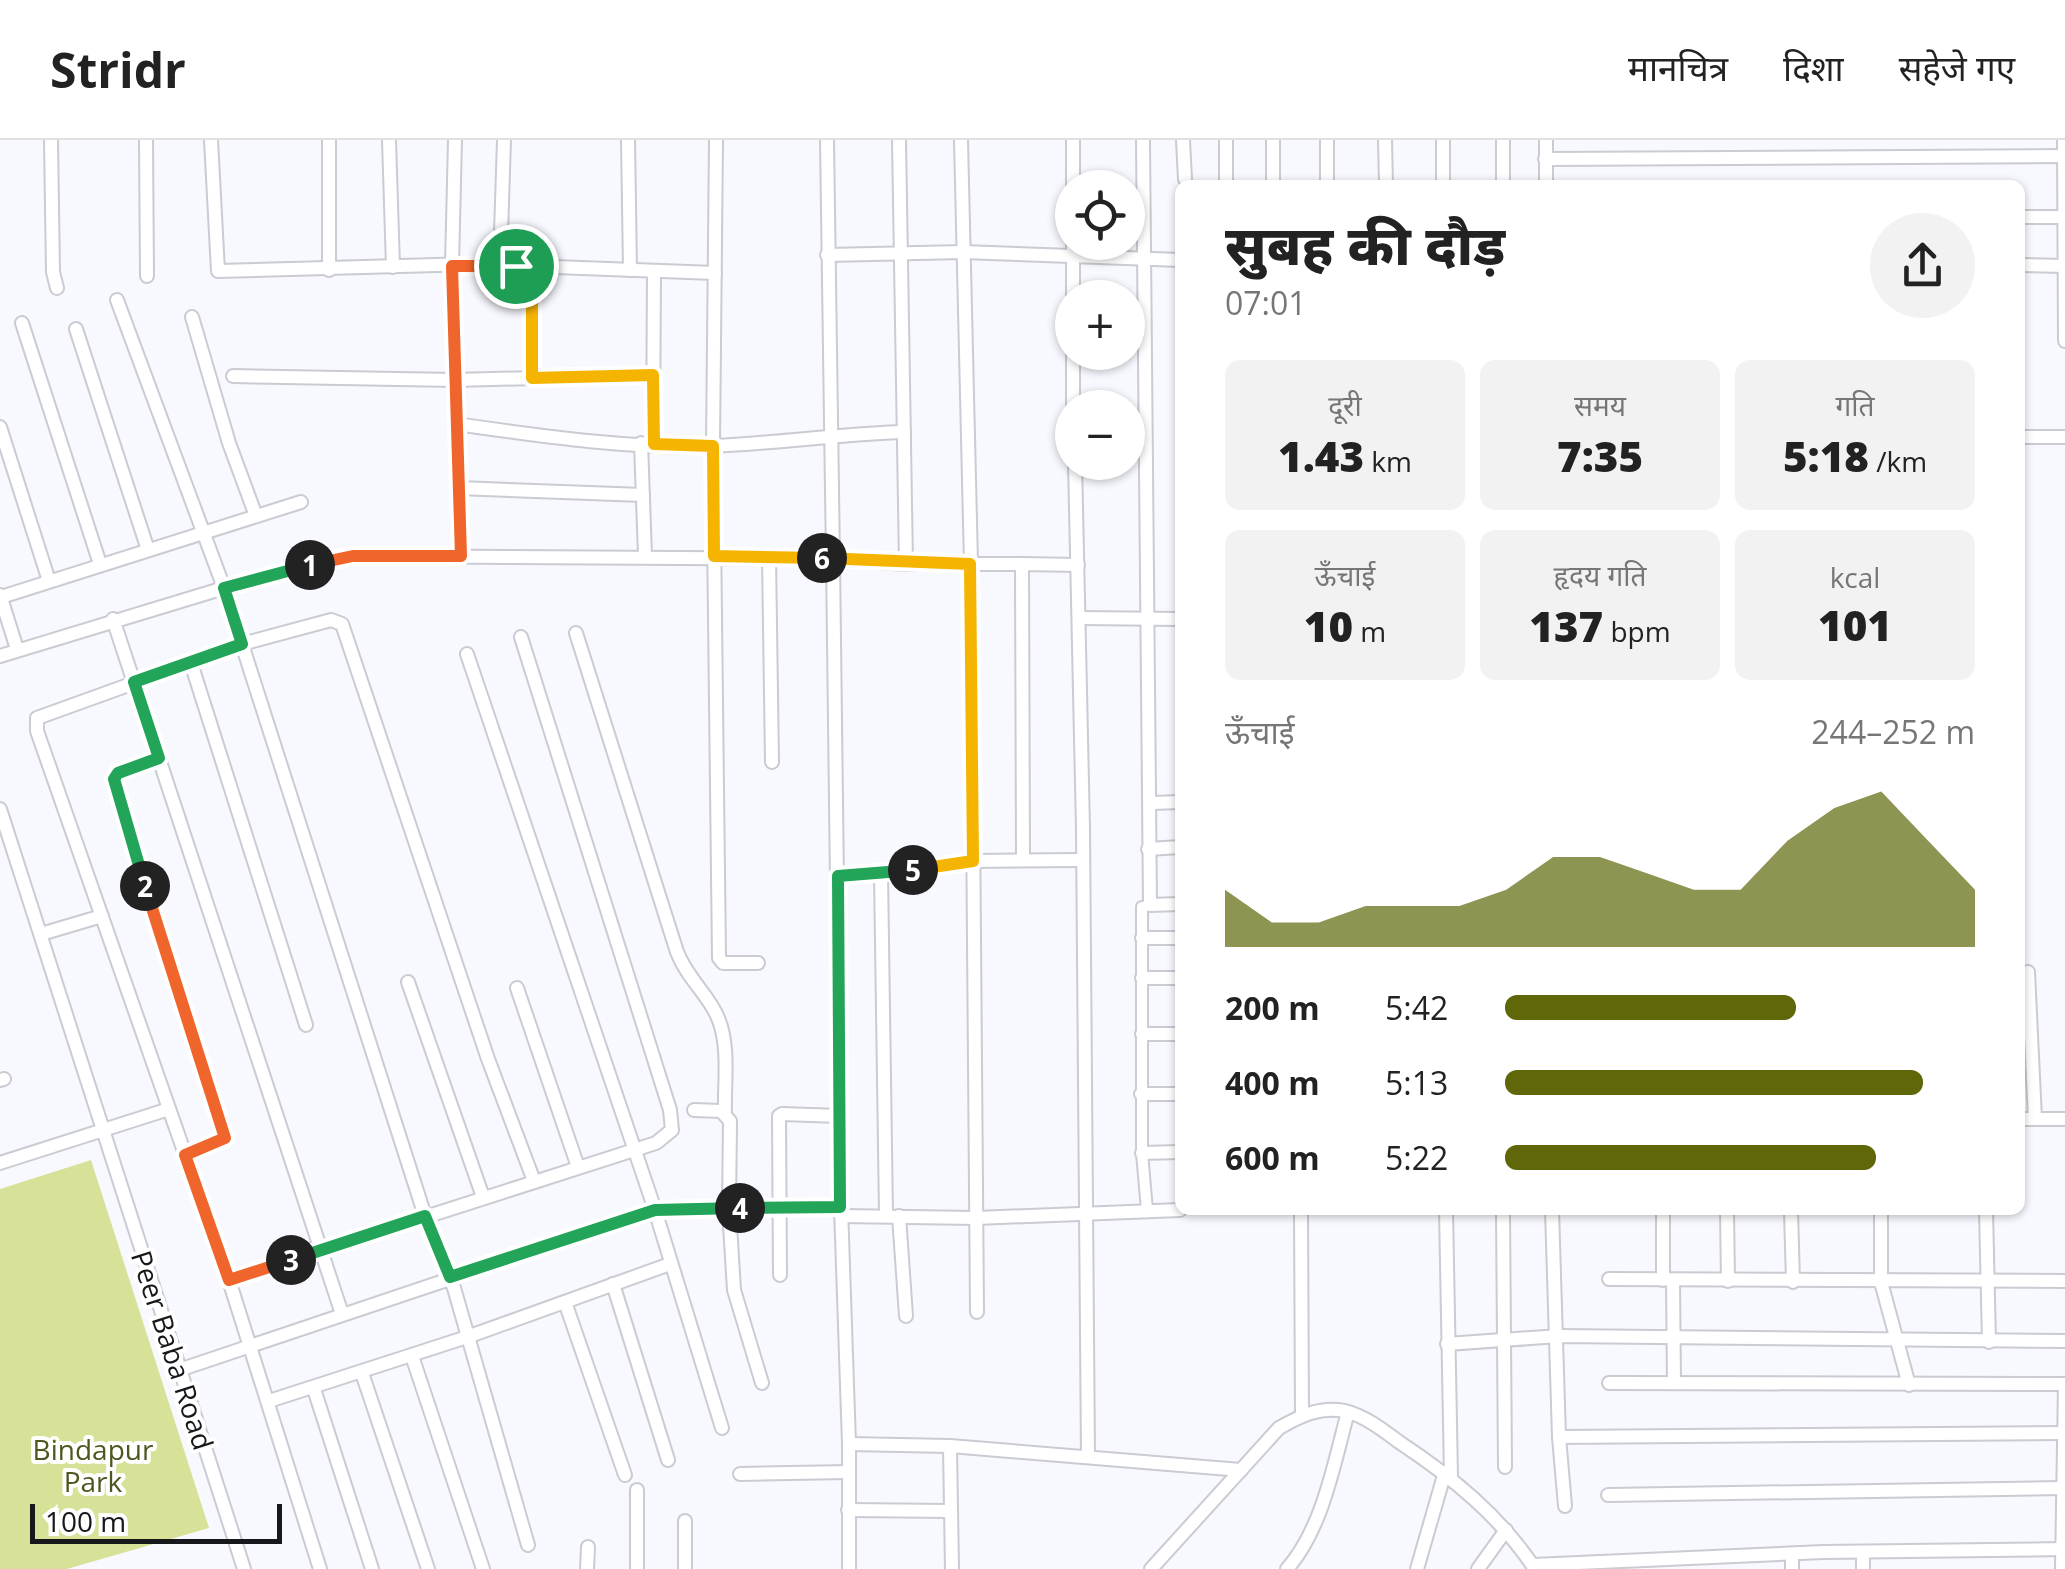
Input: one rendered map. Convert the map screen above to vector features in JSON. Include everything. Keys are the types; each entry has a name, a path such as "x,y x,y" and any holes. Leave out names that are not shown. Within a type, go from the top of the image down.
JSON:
{"street":[{"path":"51,140 56,288"},
{"path":"146,140 147,276"},
{"path":"212,140 218,271 500,265 715,273"},
{"path":"329,140 329,270"},
{"path":"388,140 393,268"},
{"path":"456,140 452,266 461,556"},
{"path":"500,265 504,140"},
{"path":"628,140 630,270"},
{"path":"716,140 713,446 718,958 728,963 758,962"},
{"path":"826,140 849,1569"},
{"path":"900,140 906,564"},
{"path":"962,140 976,1312"},
{"path":"1073,140 1073,170"},
{"path":"1143,140 1144,170"},
{"path":"1184,140 1185,179"},
{"path":"1226,140 1226,180"},
{"path":"1273,140 1273,180"},
{"path":"1327,140 1328,180"},
{"path":"1385,140 1386,180"},
{"path":"1443,140 1443,180"},
{"path":"1502,140 1503,180"},
{"path":"1546,140 1546,180"},
{"path":"2064,140 2065,337"},
{"path":"1545,159 2064,156"},
{"path":"2025,217 2065,217"},
{"path":"827,256 1055,249"},
{"path":"1150,904 1145,258 1175,260"},
{"path":"1073,260 1073,390"},
{"path":"2025,265 2064,266"},
{"path":"516,266 532,298 532,378"},
{"path":"645,556 643,495 653,375 654,271"},
{"path":"117,300 224,588 425,1216 450,1277 528,1544"},
{"path":"192,317 256,516"},
{"path":"22,323 100,564"},
{"path":"76,329 148,550"},
{"path":"233,376 455,380 653,375"},
{"path":"456,424 570,441 713,446 830,434 904,432"},
{"path":"0,427 49,581"},
{"path":"2025,436 2065,437"},
{"path":"1076,480 1088,1457"},
{"path":"458,488 643,495"},
{"path":"18,650 0,596 301,502"},
{"path":"0,656 114,619 341,557 714,556 906,564 1078,565"},
{"path":"768,557 772,762"},
{"path":"1022,564 1023,860"},
{"path":"1079,618 1175,619"},
{"path":"114,619 342,1314"},
{"path":"320,1569 229,1280 36,724 42,716 242,644 338,621 346,632 488,1059 534,1181"},
{"path":"576,634 676,952 689,979 714,1009 722,1030 725,1113 730,1121 729,1208 736,1295 762,1383"},
{"path":"229,1280 667,1136 673,1122 522,637"},
{"path":"467,654 655,1210 722,1428"},
{"path":"191,663 306,1025"},
{"path":"159,758 118,773 114,779 225,1138 185,1155"},
{"path":"1152,803 1175,802"},
{"name":"Peer Baba Road","path":"0,809 244,1569"},
{"path":"1148,850 1175,847"},
{"path":"838,876 973,861 1083,860"},
{"path":"881,874 892,1216 906,1316"},
{"path":"1147,1210 1141,1094 1142,907 1175,904"},
{"path":"41,934 102,916"},
{"path":"1142,938 1175,938"},
{"path":"2028,972 2036,1119"},
{"path":"1142,978 1175,978"},
{"path":"408,982 483,1198"},
{"path":"517,988 578,1166"},
{"path":"1142,1034 1175,1034"},
{"path":"1141,1094 1175,1094"},
{"path":"0,1164 169,1108"},
{"path":"694,1110 725,1113"},
{"path":"780,1275 779,1116 840,1116"},
{"path":"2025,1120 2065,1119"},
{"path":"1142,1153 1175,1152"},
{"path":"179,1370 655,1210 780,1208 976,1218 1175,1210"},
{"path":"1301,1215 1302,1415"},
{"path":"1417,1569 1448,1474 1446,1215"},
{"path":"1502,1215 1505,1467"},
{"path":"1552,1215 1554,1336 1564,1506"},
{"path":"1663,1215 1674,1383"},
{"path":"1726,1215 1728,1281"},
{"path":"1790,1215 1792,1282"},
{"path":"1880,1215 1881,1282 1900,1340 1909,1386"},
{"path":"1986,1215 1989,1342"},
{"path":"269,1401 468,1337 670,1264"},
{"path":"1608,1279 2065,1281"},
{"path":"613,1284 668,1460"},
{"path":"565,1302 624,1475"},
{"path":"1447,1344 1554,1336 2065,1342"},
{"path":"412,1356 483,1569"},
{"path":"362,1372 428,1569"},
{"path":"1609,1383 2065,1384 2062,1569"},
{"path":"314,1389 372,1569"},
{"path":"1151,1569 1279,1428 1321,1410 1348,1412 1370,1422 1448,1474 1506,1530 1534,1567 1792,1554 2064,1550"},
{"path":"1287,1569 1301,1551 1318,1512 1348,1412"},
{"path":"1559,1437 2064,1432"},
{"path":"849,1444 950,1446 1241,1470"},
{"path":"950,1446 952,1569"},
{"path":"740,1474 848,1472"},
{"path":"1608,1495 2064,1488"},
{"path":"636,1569 637,1490"},
{"path":"848,1510 952,1512"},
{"path":"685,1520 686,1569"},
{"path":"1478,1569 1506,1530"},
{"path":"587,1569 588,1547"},
{"path":"1863,1552 1863,1569"},
{"path":"1792,1554 1792,1569"}],"green space":[{"name":"Bindapur Park","path":"91,1160 209,1528 67,1569 0,1569 0,1189"}],"route":[{"path":"452,266 516,266 532,298 532,378 653,375 654,444 713,446 714,556 970,564 973,861 838,876 840,1207 655,1210 450,1277 425,1216 229,1280 185,1155 225,1138 114,783 118,773 159,758 134,682 242,644 224,588 341,557 461,556 452,266"}]}
